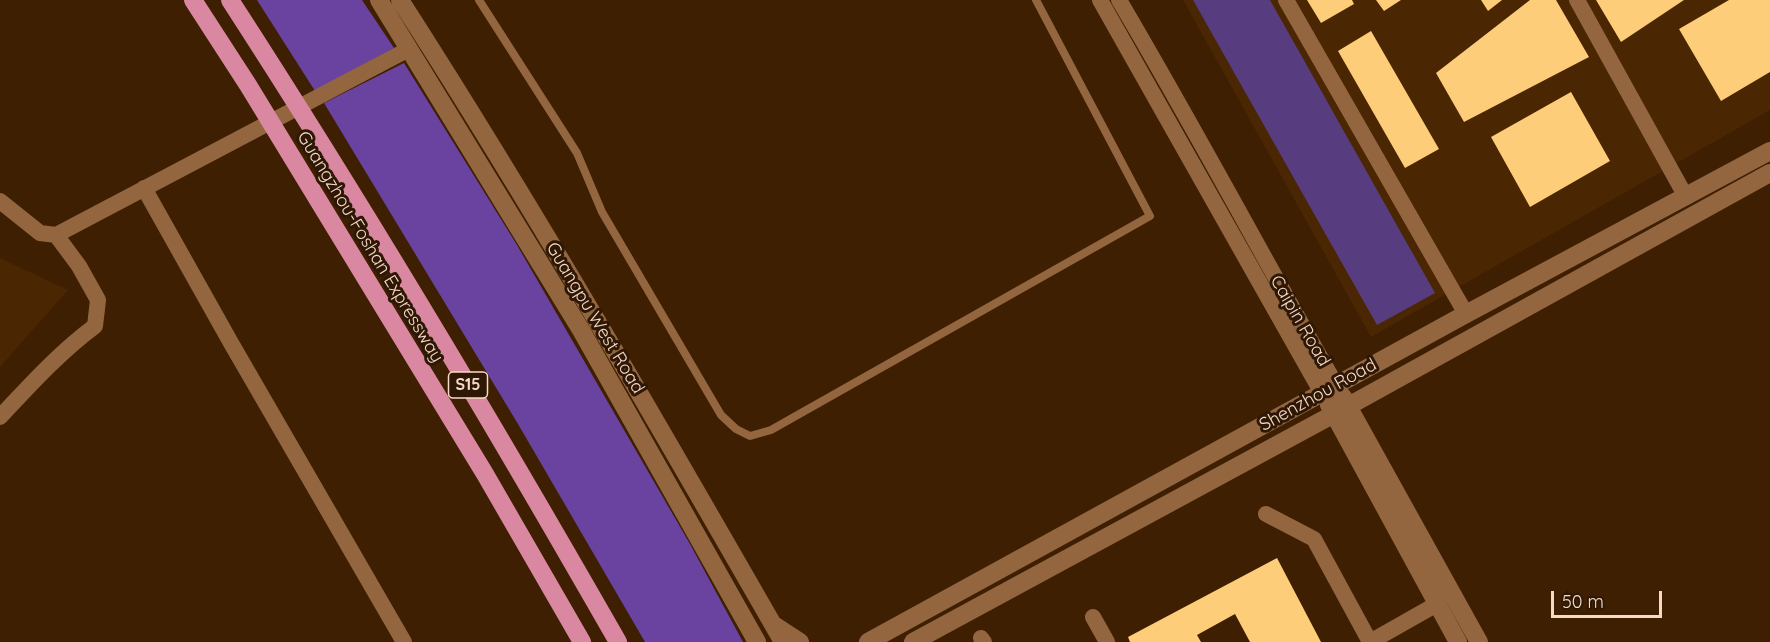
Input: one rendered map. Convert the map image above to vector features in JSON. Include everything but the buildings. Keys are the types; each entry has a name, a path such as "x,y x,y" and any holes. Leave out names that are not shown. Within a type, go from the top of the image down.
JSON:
{"highway":[{"name":"Guangzhou-Foshan Expressway","path":"193,0 248,85 485,474 582,642"},
{"name":"Guangzhou-Foshan Expressway","path":"230,0 313,130 510,454 618,642"}],"street":[{"name":"Guangpu West Road","path":"379,0 580,330 757,642"},
{"name":"Guangpu West Road","path":"400,0 526,201 783,642"},
{"name":"Caipin Road","path":"1100,0 1479,642"},
{"name":"Caipin Road","path":"1119,0 1177,99 1265,259 1329,389"},
{"path":"1286,0 1466,314"},
{"path":"1577,0 1686,197"},
{"path":"0,201 40,234 56,235 409,49"},
{"name":"Shenzhou Road","path":"868,642 1466,314 1770,151"},
{"name":"Shenzhou Road","path":"913,642 1770,174"},
{"path":"144,188 404,642"},
{"path":"0,417 47,367 78,338 95,326 98,300 79,266 56,235"},
{"name":"Caipin Road","path":"1341,410 1458,642"},
{"path":"1266,514 1314,539 1370,642 1437,604"},
{"path":"1093,617 1107,642"},
{"path":"772,624 800,642"},
{"path":"853,642 887,632"}],"lane":[{"path":"479,0 577,153 602,212 721,415 736,429 750,436 771,430 1150,216 1036,0"}],"shaded area":[{"path":"257,0 362,0 394,48 315,91"},
{"path":"1183,0 1770,0 1770,110 1371,337"},
{"path":"1193,0 1270,0 1435,293 1377,325"},
{"path":"404,63 517,245 690,544 743,642 645,642 518,424 324,103"},
{"path":"0,258 68,290 0,367"}]}
